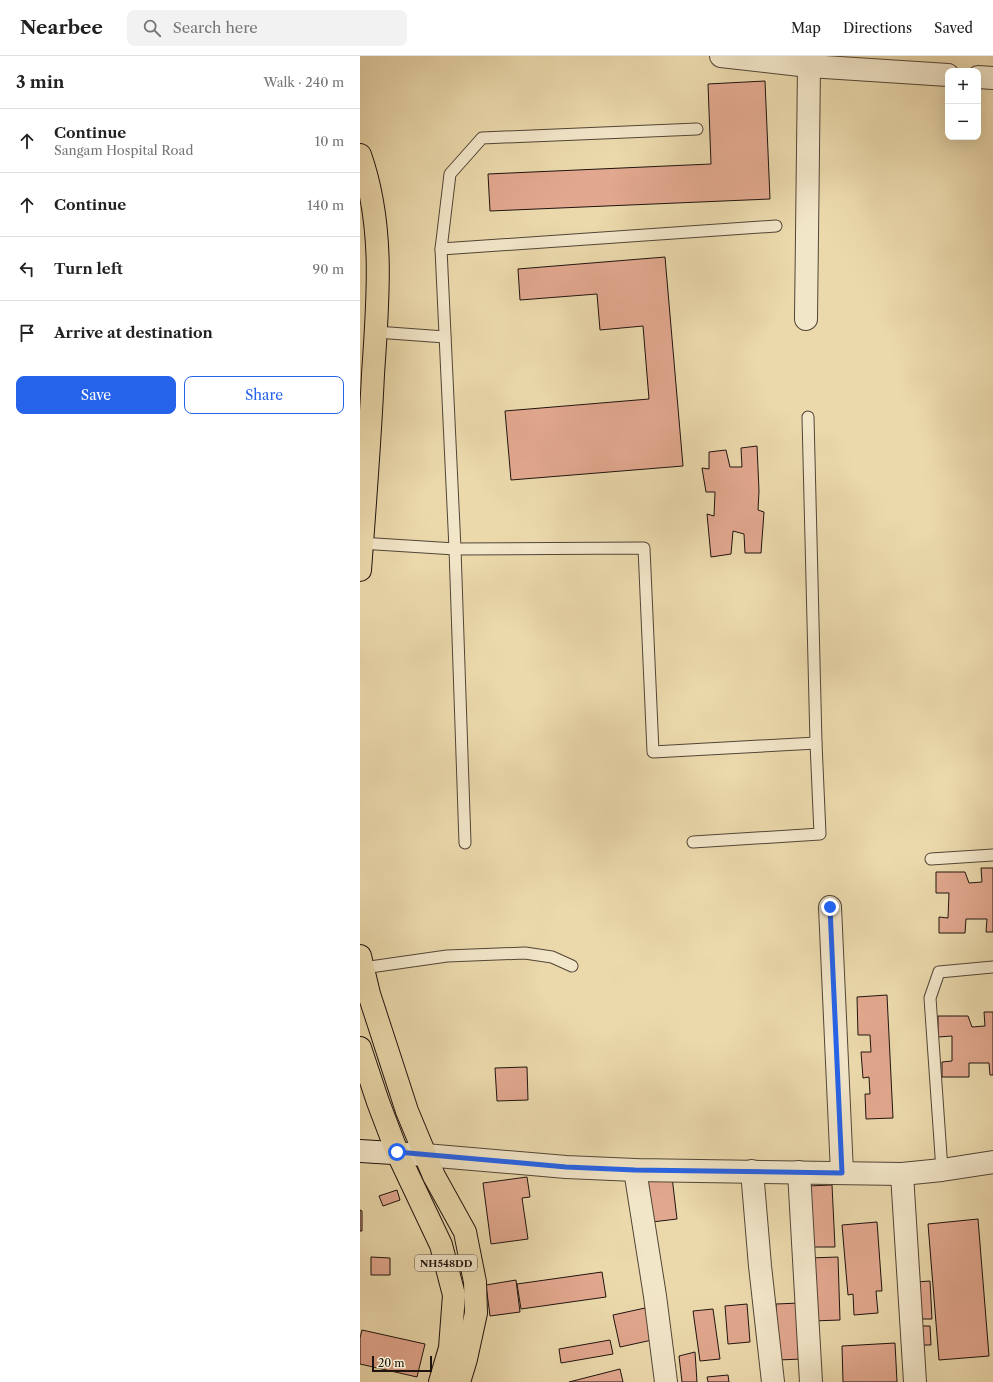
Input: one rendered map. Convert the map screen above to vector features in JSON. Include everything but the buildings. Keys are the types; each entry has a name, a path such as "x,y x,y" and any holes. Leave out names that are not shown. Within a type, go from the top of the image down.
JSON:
{"highway":[{"path":"360,570 361,544 368,476 378,304 377,237 375,218 361,162"},
{"name":"NH548DD","path":"362,962 369,994 407,1111 434,1176 465,1232 475,1282 476,1313 466,1359 459,1382"},
{"name":"NH548DD","path":"360,1048 397,1152 441,1245 454,1295 450,1348 440,1382"}],"street":[{"path":"721,56 809,66 945,75"},
{"path":"806,319 809,66"},
{"path":"981,77 993,78"},
{"path":"830,907 842,1173"},
{"path":"360,1151 397,1152 566,1167 635,1170 902,1174 942,1170 993,1162"},
{"path":"635,1170 655,1296 666,1382"},
{"path":"752,1171 773,1382"},
{"path":"799,1172 812,1382"},
{"path":"902,1174 915,1382"}],"lane":[{"path":"466,843 455,549 441,249 450,174 482,138 697,129"},
{"path":"441,249 776,226"},
{"path":"376,332 445,337"},
{"path":"693,842 820,834 816,743 808,417"},
{"path":"361,544 455,549 644,548 653,752 816,743"},
{"path":"931,859 993,856"},
{"path":"362,962 447,956 525,953 552,957 572,966"},
{"path":"942,1170 930,998 939,972 993,967"}],"route":[{"path":"397,1152 566,1167 635,1170 842,1173 830,907"}]}
